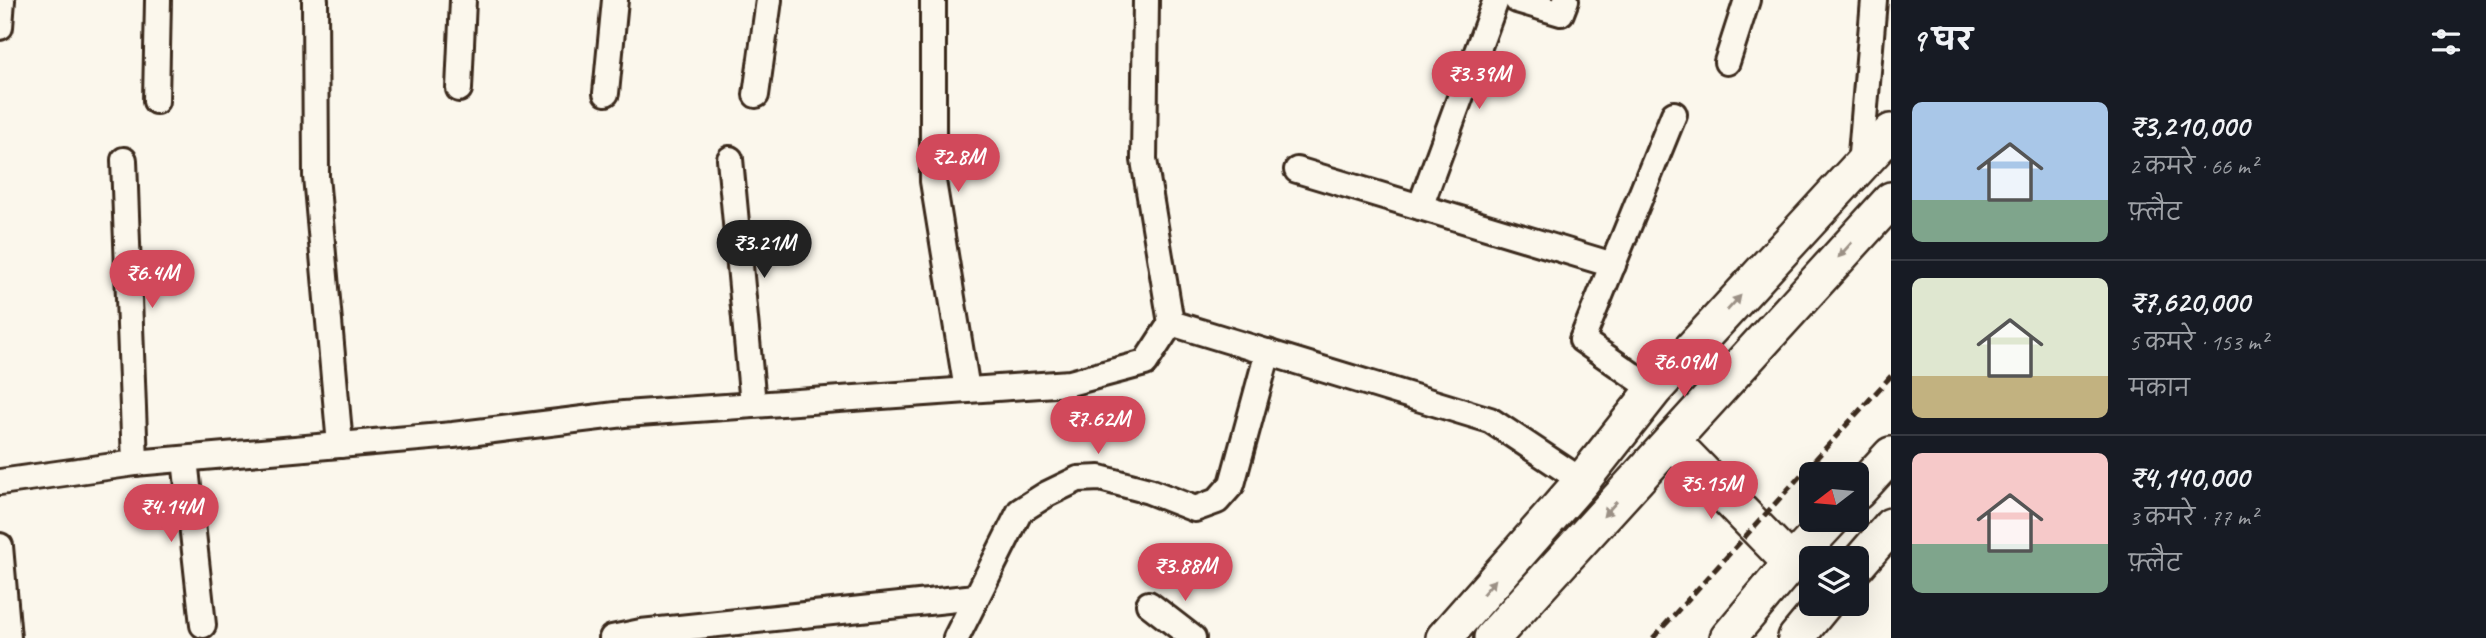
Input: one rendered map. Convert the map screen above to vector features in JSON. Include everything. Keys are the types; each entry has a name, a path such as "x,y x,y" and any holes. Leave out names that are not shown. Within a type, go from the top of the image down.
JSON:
{"street":[{"path":"0,27 2,0"},
{"path":"156,101 158,0"},
{"path":"315,0 316,176 340,445"},
{"path":"458,89 463,0"},
{"path":"606,93 615,0"},
{"path":"757,95 769,0"},
{"path":"933,0 933,181 967,390"},
{"path":"0,482 135,463 453,435 624,414 1070,383 1145,363 1171,323 1144,160 1146,0"},
{"path":"1420,207 1496,0"},
{"path":"1517,0 1561,13 1566,0"},
{"path":"1727,62 1746,0"},
{"path":"1860,166 1874,0"},
{"path":"1886,0 1891,4"},
{"path":"1654,390 1581,340 1674,114"},
{"path":"1444,638 1582,481 1654,390 1891,132"},
{"path":"730,159 753,404"},
{"path":"124,160 135,463"},
{"path":"1297,170 1613,265"},
{"path":"1492,638 1891,200"},
{"path":"1171,323 1490,420 1582,481"},
{"path":"956,638 1020,512 1047,494 1078,479 1100,478 1149,491 1195,509 1217,501 1232,484 1268,352"},
{"path":"1672,441 1791,563"},
{"path":"1869,479 1891,455"},
{"path":"185,459 203,625"},
{"path":"1728,638 1820,532"},
{"path":"1869,554 1887,537"},
{"path":"0,547 8,638"},
{"path":"612,638 640,632 976,597"},
{"path":"1149,604 1193,638"},
{"path":"1796,638 1814,616"}],"railway":[{"path":"1653,638 1891,376"}]}
